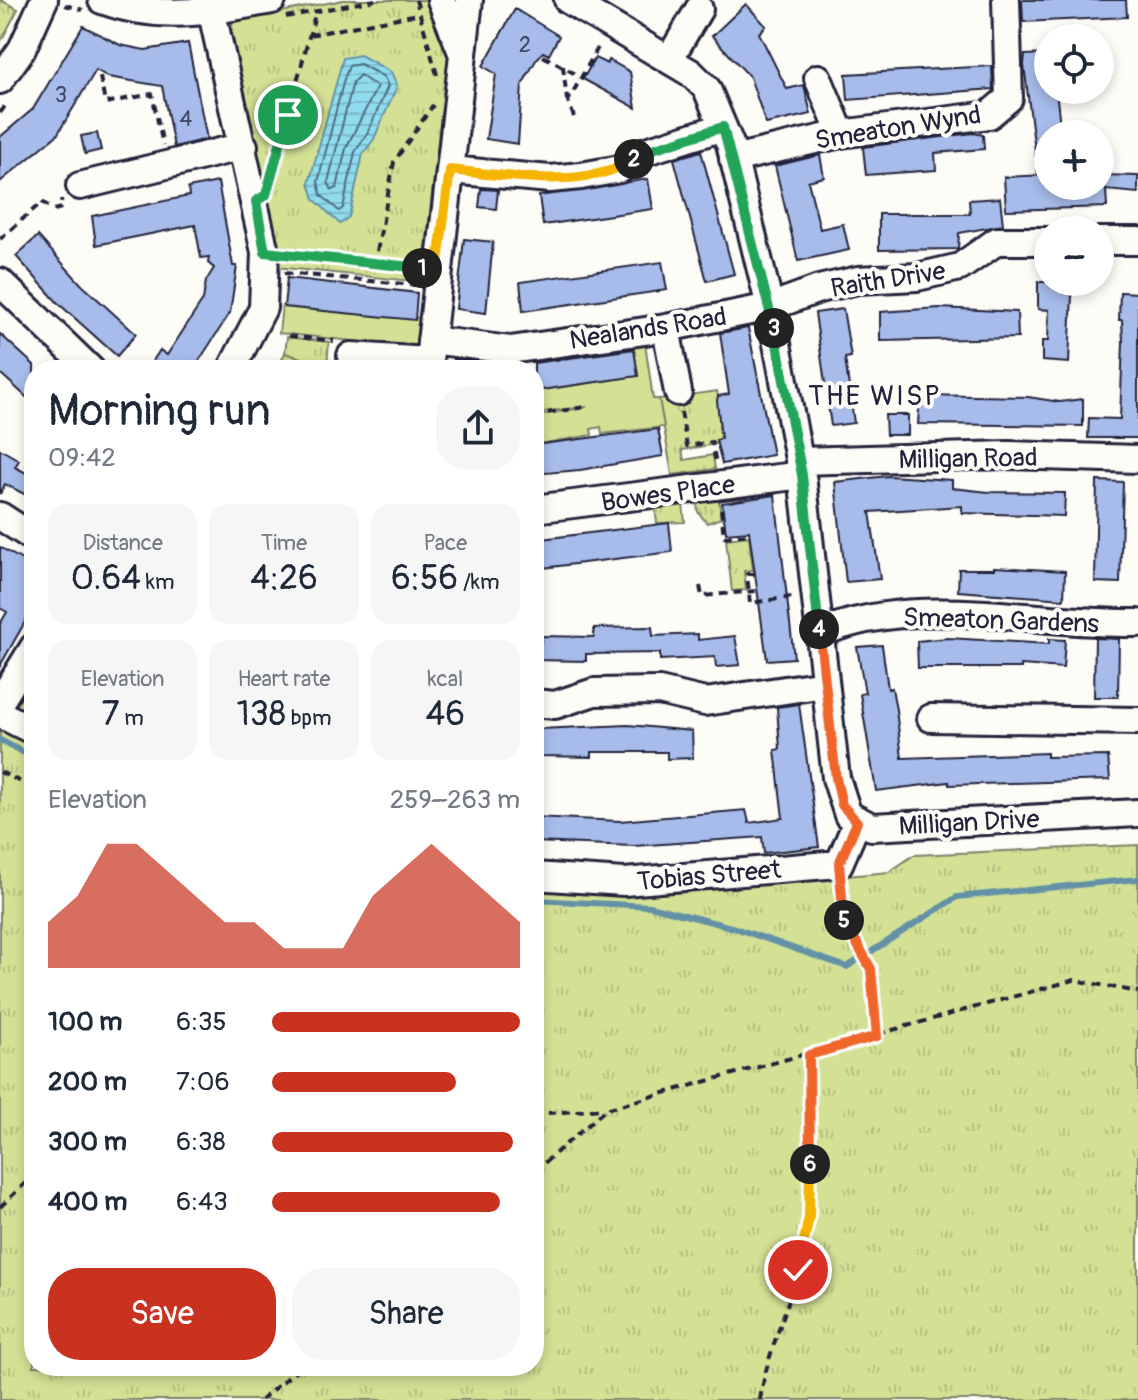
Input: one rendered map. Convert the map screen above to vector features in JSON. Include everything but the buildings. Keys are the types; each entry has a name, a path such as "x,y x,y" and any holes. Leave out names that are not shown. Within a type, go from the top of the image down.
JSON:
{"street":[{"path":"0,80 22,49 44,0"},
{"path":"102,0 140,13 167,15 212,13 237,3 272,0"},
{"path":"429,357 469,0"},
{"path":"568,0 670,58 707,89 723,127 770,307 800,468 842,805 857,822 839,864"},
{"name":"Smeaton Wynd","path":"733,159 841,134 989,115 1009,98 1006,0"},
{"path":"430,7 462,53"},
{"path":"670,58 699,9"},
{"path":"212,13 256,201 266,261 263,308 236,360"},
{"path":"818,78 841,134"},
{"path":"450,170 550,179 607,172 620,169 643,152 723,127"},
{"path":"80,186 244,146"},
{"name":"Raith Drive","path":"770,307 819,289 858,280 917,277 960,267 997,241 1034,241"},
{"path":"1114,241 1138,241"},
{"path":"0,282 81,360"},
{"name":"Nealands Road","path":"351,356 429,357 510,350 666,328 770,307"},
{"path":"666,328 678,392"},
{"name":"Milligan Road","path":"800,468 1008,455 1138,459"},
{"name":"Bowes Place","path":"544,508 719,486 800,468"},
{"path":"0,516 24,532"},
{"name":"Smeaton Gardens","path":"819,634 840,625 925,613 1138,623"},
{"path":"0,702 24,663"},
{"path":"544,704 555,705 594,692 659,691 705,702 825,684"},
{"path":"0,714 24,726"},
{"path":"931,718 1138,721"},
{"name":"Milligan Drive","path":"857,822 872,827 1138,813"},
{"name":"Tobias Street","path":"544,877 624,882 839,864"}],"path":[{"path":"416,0 430,7"},
{"path":"310,35 430,7"},
{"path":"430,7 441,88"},
{"path":"256,201 266,195 316,11"},
{"path":"568,101 611,24"},
{"path":"543,56 581,77"},
{"path":"563,66 568,101 574,117"},
{"path":"100,77 105,103 152,94 165,154"},
{"path":"375,262 394,162 435,101"},
{"path":"0,239 42,202 54,210 62,208 60,189 80,186"},
{"path":"266,261 375,262 436,278"},
{"path":"266,261 436,278"},
{"path":"289,336 351,343 351,356"},
{"path":"678,392 687,446 712,442 724,537 749,534"},
{"path":"544,413 585,407"},
{"path":"754,574 747,574 750,603 815,594"},
{"path":"700,586 702,596 756,591"},
{"path":"0,772 24,783"},
{"path":"839,864 844,924 868,963 877,1036"},
{"path":"544,1113 606,1109 1074,980 1138,992"},
{"path":"760,1400 766,1364 798,1270 809,1217 809,1055"},
{"path":"544,1163 606,1109"},
{"path":"0,1207 24,1184"},
{"path":"261,1400 289,1376"}],"green space":[{"path":"0,0 18,9 0,43"},
{"path":"343,0 430,0 453,68 441,115 422,282 276,267 228,45 233,21"},
{"path":"282,306 420,318 417,348 279,333"},
{"path":"287,337 329,342 328,360 308,360 285,353"},
{"path":"645,343 653,399 659,399 664,427 602,434 601,427 591,429 592,435 544,443 544,414 587,407 544,412 544,390 638,376 633,345"},
{"path":"285,353 306,360 282,360"},
{"path":"717,391 724,426 719,427 721,439 716,440 716,444 682,450 684,460 713,455 715,469 672,475 659,399"},
{"path":"719,499 721,518 707,523 698,512 697,502"},
{"path":"683,504 685,522 657,523 655,508"},
{"path":"749,536 753,570 744,571 746,590 732,591 726,539"},
{"path":"24,693 24,714 14,710"},
{"path":"0,728 24,740 24,1376 544,1376 544,888 637,896 889,872 914,855 1138,845 1138,1400 0,1400"}],"water":[{"path":"360,55 391,72 397,86 374,139 363,154 349,217 340,224 314,199 309,183 343,58"}],"waterway":[{"path":"0,740 24,753"},
{"path":"544,901 650,906 735,928 847,967 957,897 1138,879"}],"district":[{"name":"THE WISP","path":"875,395"}],"route":[{"path":"288,115 266,195 256,201 265,252 273,250 437,270 450,170 550,179 581,176 620,169 643,152 723,127 730,144 770,307 802,475 836,778 842,805 857,822 839,864 844,924 871,969 877,1036 809,1055 809,1217 798,1270"}]}
